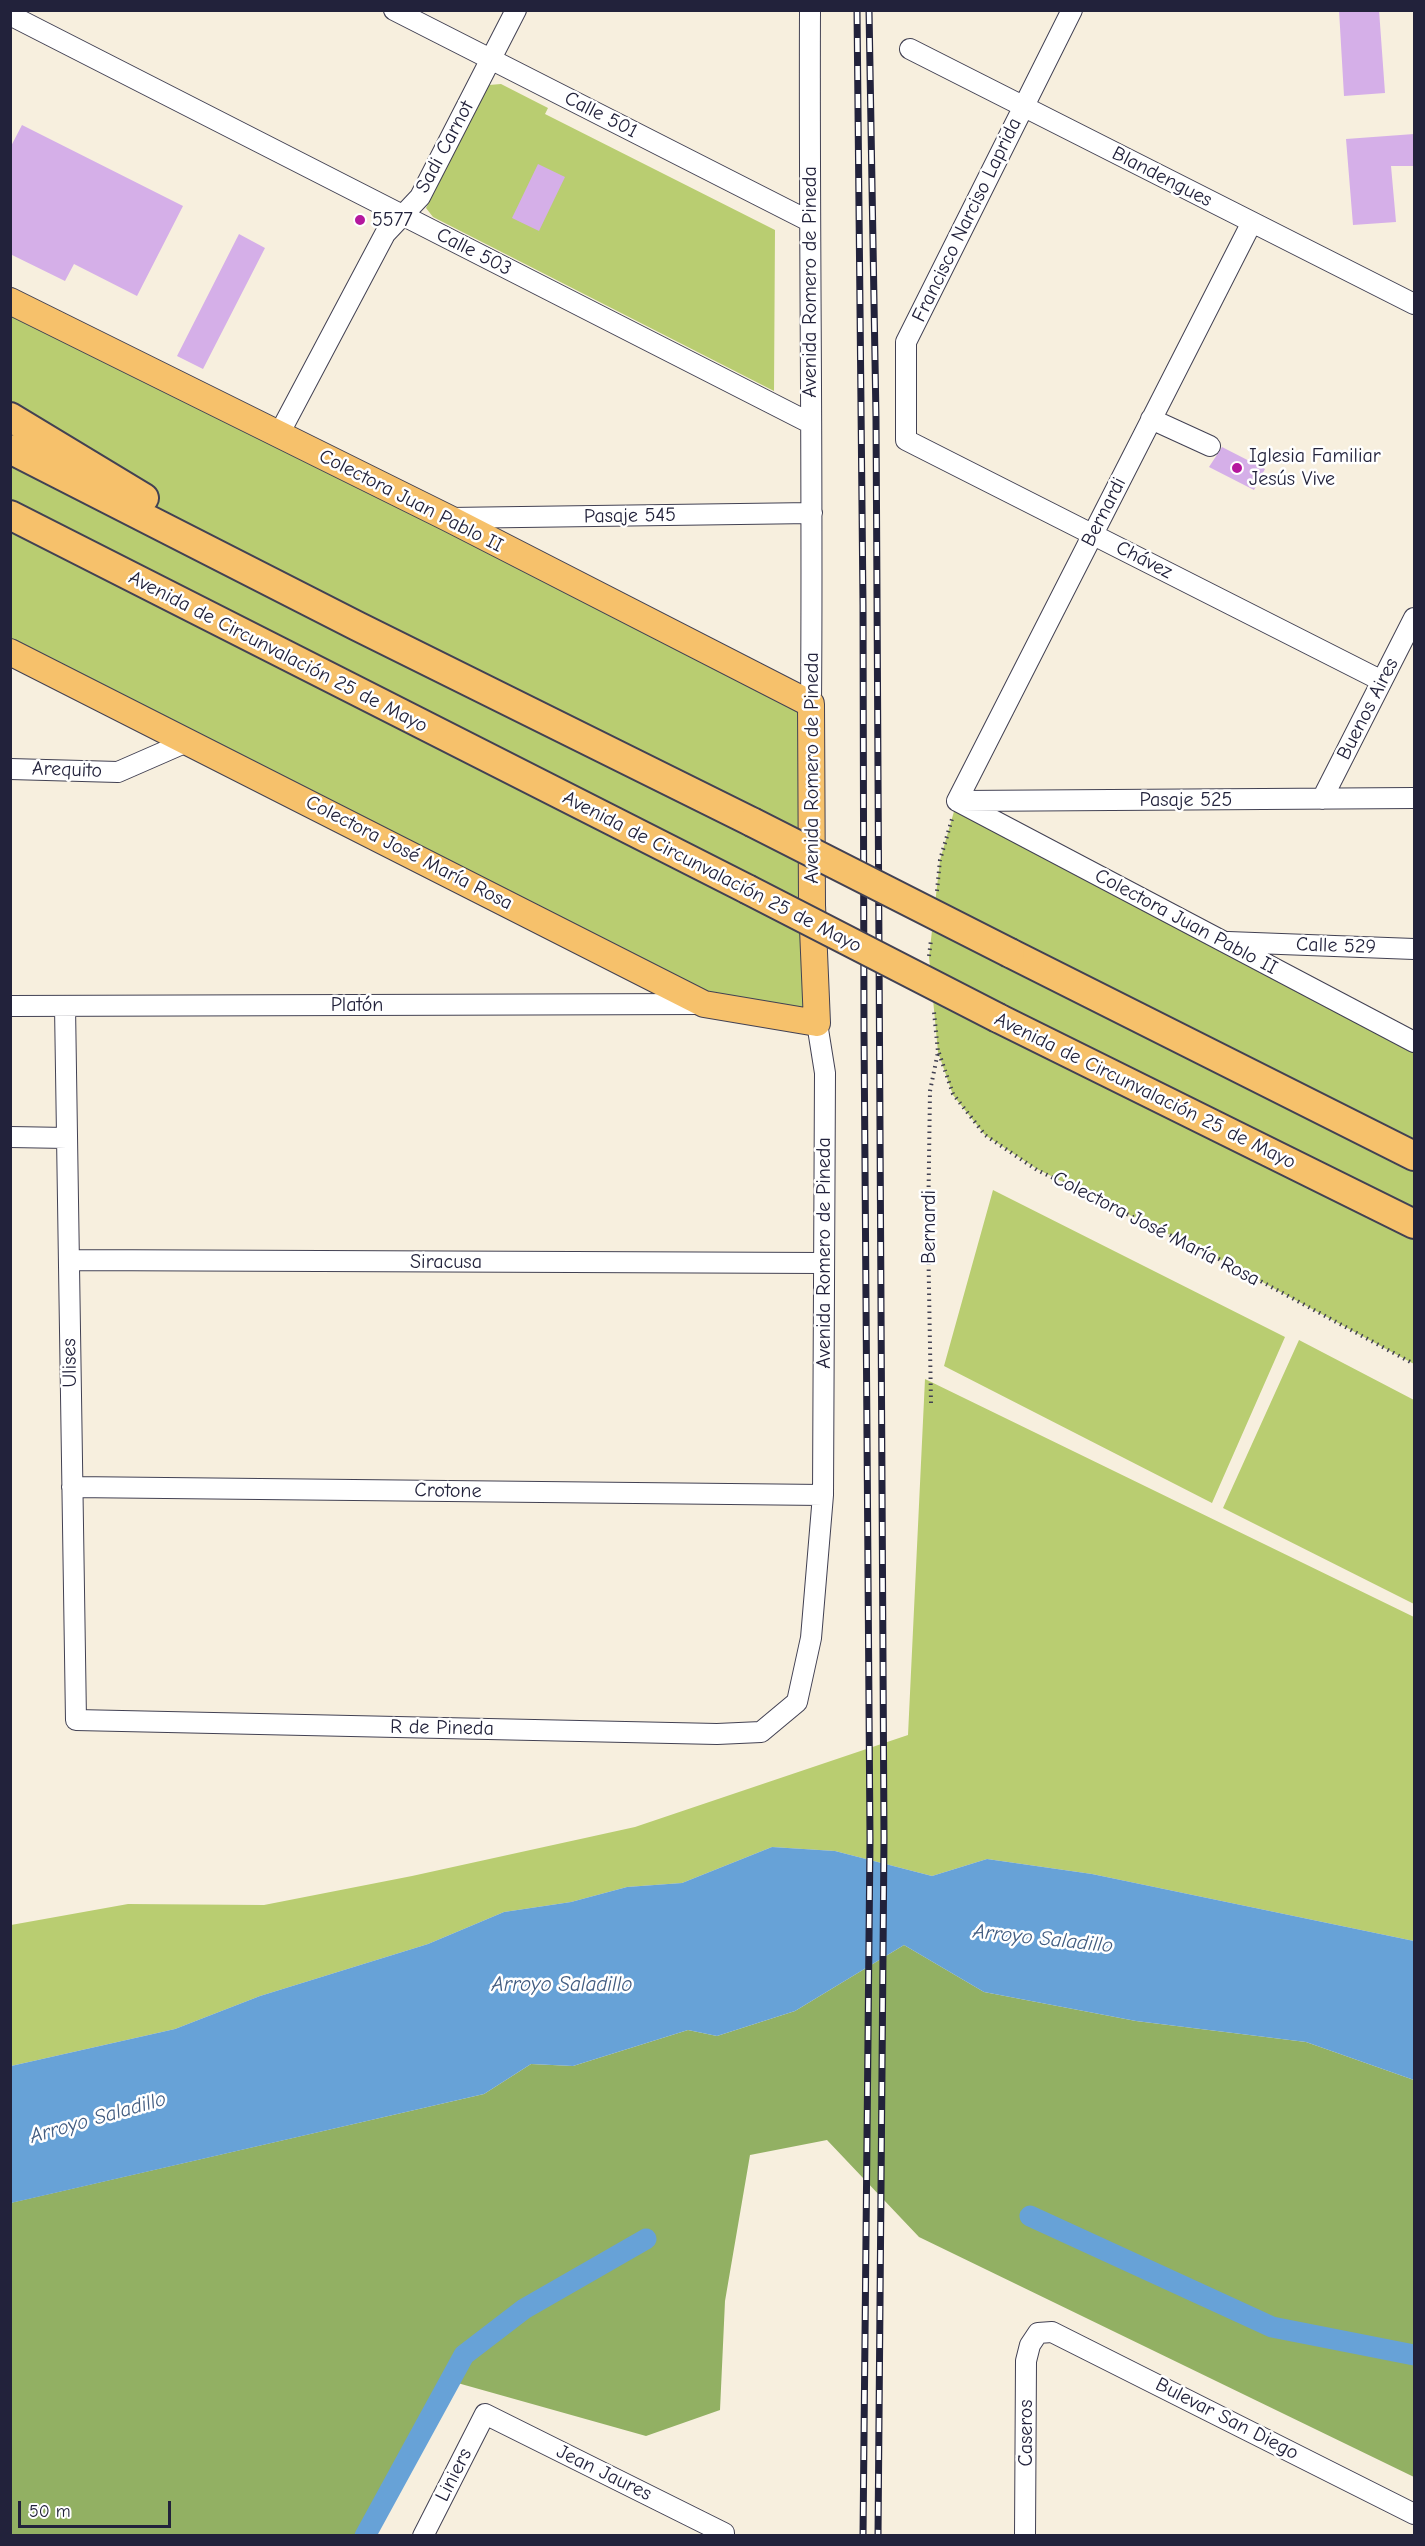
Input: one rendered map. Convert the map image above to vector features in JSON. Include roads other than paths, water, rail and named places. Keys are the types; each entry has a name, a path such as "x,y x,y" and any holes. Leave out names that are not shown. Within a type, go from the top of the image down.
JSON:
{"highway":[{"path":"10,417 357,626"},
{"path":"10,449 357,626 752,822 1414,1156"},
{"name":"Avenida de Circunvalación 25 de Mayo","path":"10,516 998,1018 1414,1224"},
{"path":"10,531 126,574"}],"main road":[{"name":"Colectora Juan Pablo II","path":"10,301 448,518 810,704"},
{"name":"Colectora José María Rosa","path":"10,652 704,1004 817,1023"},
{"name":"Avenida Romero de Pineda","path":"810,704 812,905 817,1023"}],"street":[{"name":"Calle 501","path":"394,10 809,221"},
{"name":"Sadi Carnot","path":"279,435 385,234 420,197 516,10"},
{"name":"Avenida Romero de Pineda","path":"810,10 809,221 812,513 810,704"},
{"name":"Francisco Narciso Laprida","path":"906,440 906,342 1072,10"},
{"name":"Calle 503","path":"10,15 810,423"},
{"name":"Blandengues","path":"910,49 1414,304"},
{"name":"Bernardi","path":"957,801 1252,222"},
{"path":"1151,419 1210,446"},
{"name":"Chávez","path":"906,440 1382,681"},
{"name":"Pasaje 545","path":"448,518 812,513"},
{"name":"Buenos Aires","path":"1322,799 1414,618"},
{"name":"Arequito","path":"10,769 118,772 189,741"},
{"name":"Pasaje 525","path":"957,801 1414,798"},
{"name":"Colectora Juan Pablo II","path":"957,801 1414,1042"},
{"name":"Calle 529","path":"1221,941 1414,949"},
{"name":"Platón","path":"10,1006 704,1004"},
{"name":"Ulises","path":"65,1006 76,1720"},
{"name":"Avenida Romero de Pineda","path":"797,1702 811,1638 823,1495 825,1073 817,1023"},
{"path":"10,1137 67,1138"},
{"name":"Siracusa","path":"69,1260 823,1263"},
{"name":"Crotone","path":"72,1487 823,1495"},
{"name":"R de Pineda","path":"76,1720 717,1734 761,1732 797,1702"},
{"name":"Bulevar San Diego","path":"1038,2333 1052,2332 1069,2340 1414,2514"},
{"name":"Caseros","path":"1025,2535 1026,2361 1030,2345 1038,2333"},
{"name":"Jean Jaures","path":"485,2414 724,2534"},
{"name":"Liniers","path":"423,2535 485,2414"}],"water":[{"name":"Arroyo Saladillo","path":"772,1847 835,1851 932,1876 987,1859 1092,1874 1414,1941 1414,2080 1306,2042 1136,2021 984,1992 904,1945 795,2011 717,2036 688,2030 573,2066 531,2064 484,2094 11,2203 11,2066 175,2029 260,1996 428,1944 504,1912 571,1902 627,1887 682,1883"}],"waterway":[{"path":"1030,2216 1272,2327 1414,2355"},
{"path":"365,2536 464,2355 524,2309 646,2239"}],"railway":[{"path":"857,10 870,1839 863,2536"},
{"path":"869,10 876,418 884,1838 878,2536"}],"place":[{"name":"5577","path":"360,220"},
{"name":"Iglesia Familiar Jesús Vive","path":"1237,468"}]}
